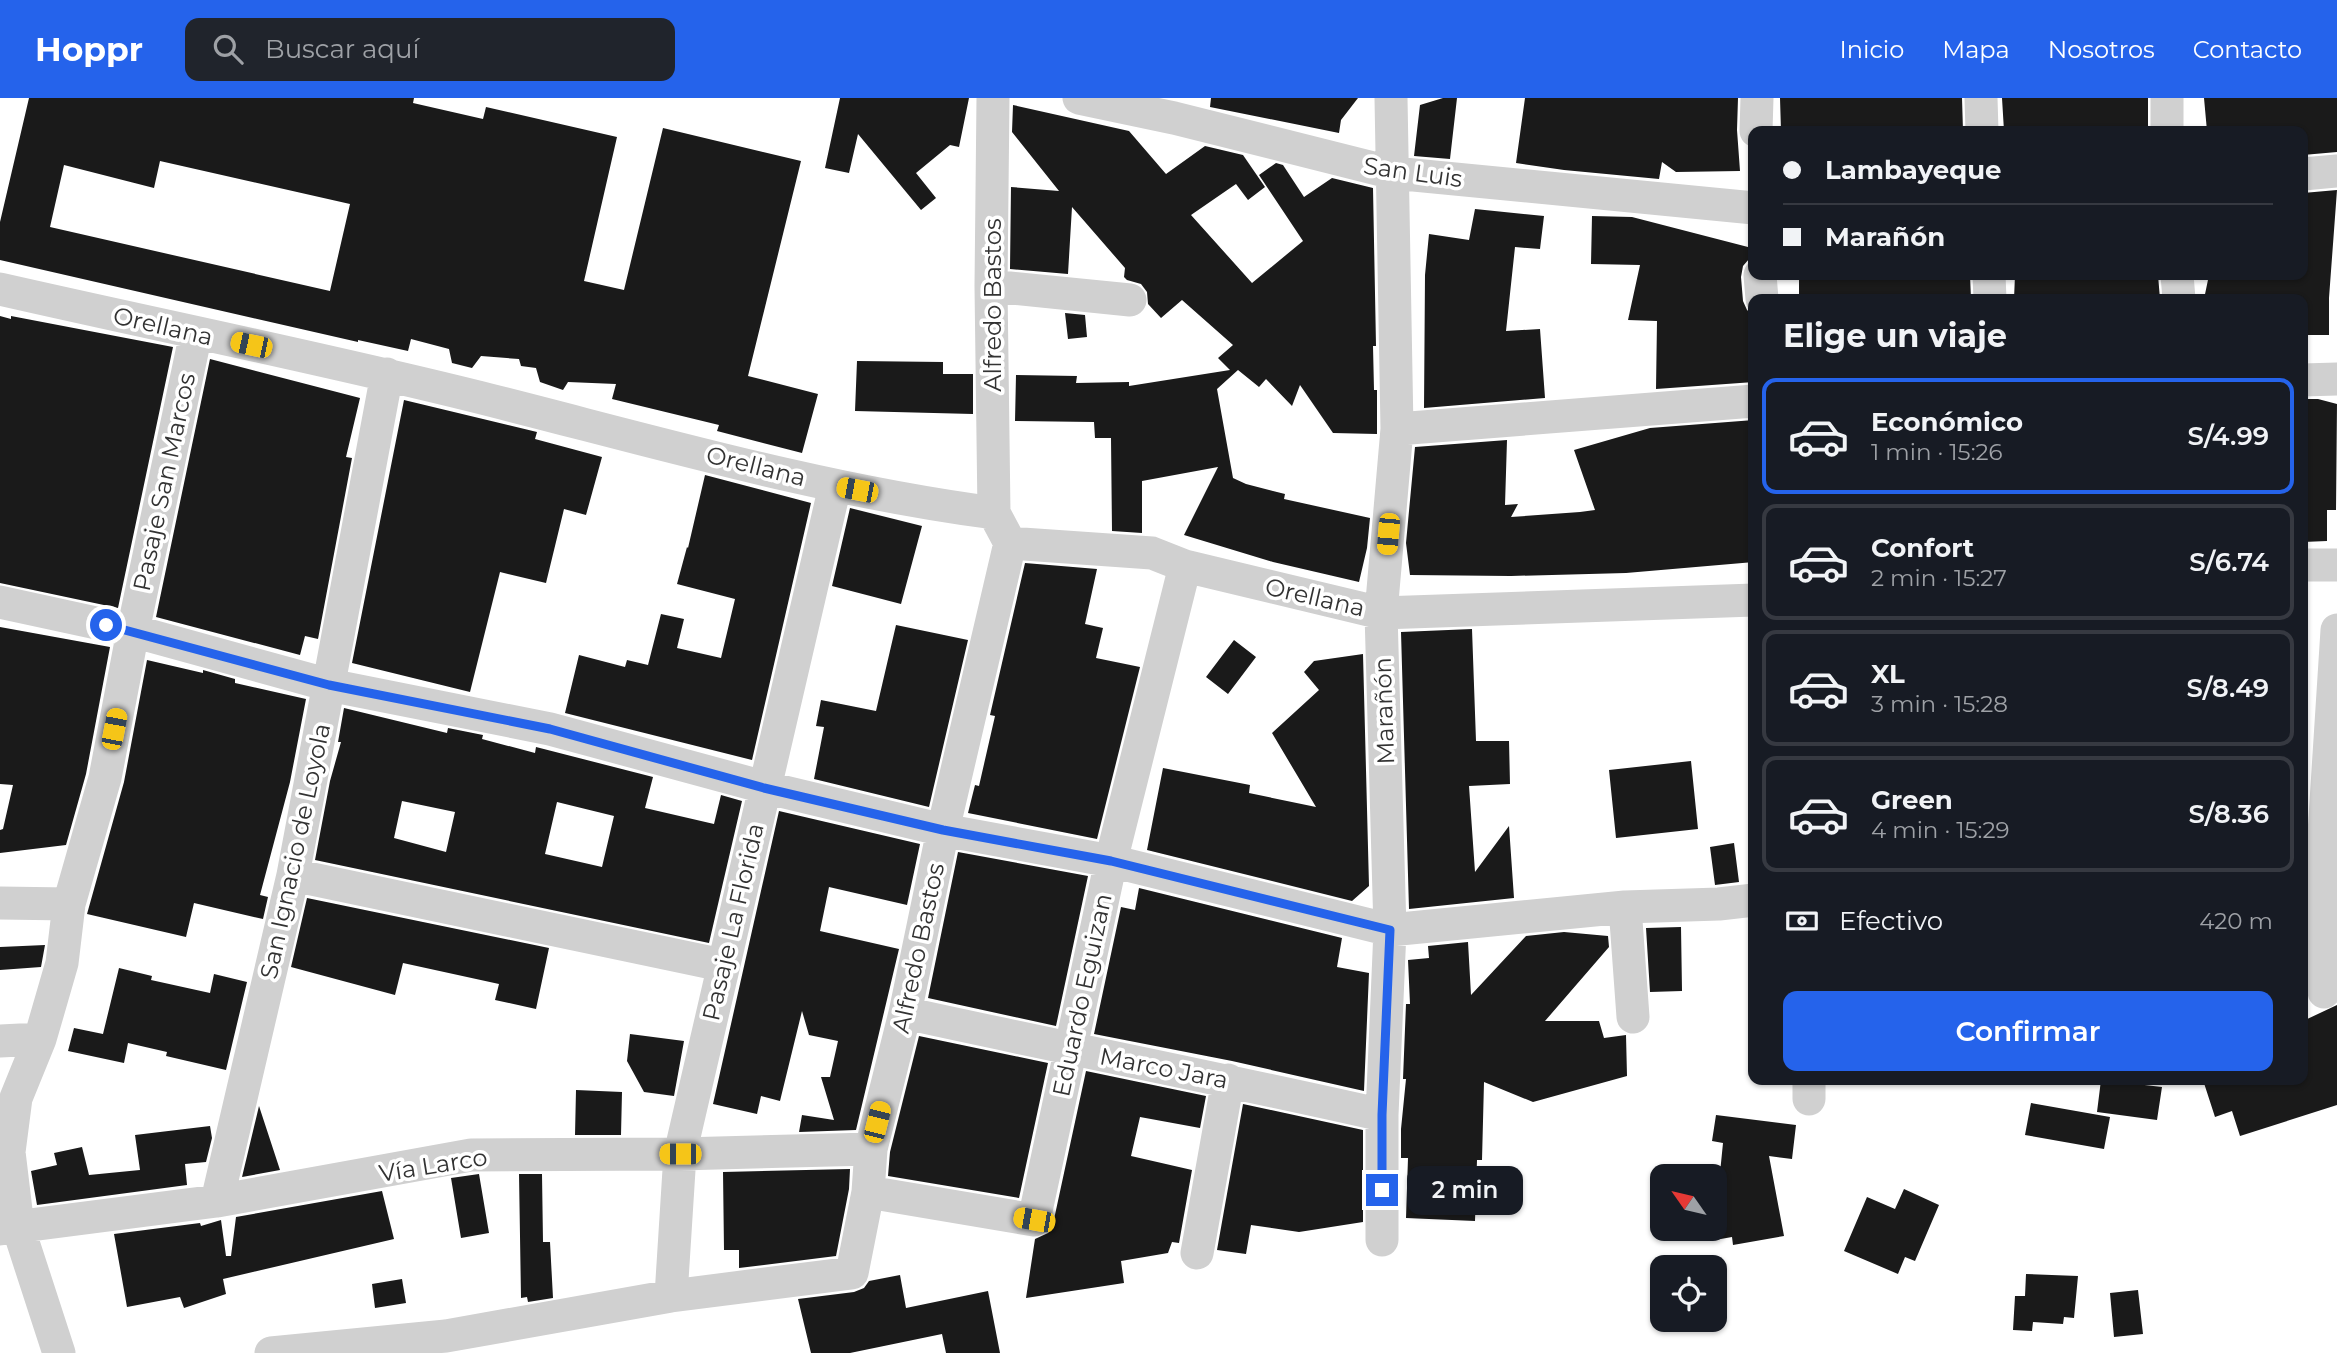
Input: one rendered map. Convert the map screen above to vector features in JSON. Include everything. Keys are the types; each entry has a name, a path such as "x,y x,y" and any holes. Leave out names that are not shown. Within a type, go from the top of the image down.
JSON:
{"street":[{"name":"Alfredo Bastos","path":"993,98 991,286 994,513"},
{"name":"San Luis","path":"1079,98 1174,118 1393,173 1748,207"},
{"name":"Marañón","path":"1382,1240 1382,1115 1390,930 1381,613 1397,429 1391,98"},
{"path":"1756,126 1757,98"},
{"path":"1981,98 1982,126"},
{"path":"2167,98 2167,126"},
{"path":"2308,174 2337,172"},
{"path":"991,286 1130,300"},
{"name":"Orellana","path":"0,289 387,374 835,486 920,503 994,513"},
{"name":"Pasaje San Marcos","path":"59,1353 9,1228 9,1152 16,1098 40,1039 62,962 69,904 105,778 132,631 196,333"},
{"name":"San Ignacio de Loyola","path":"217,1201 293,875 387,374"},
{"path":"2308,380 2337,379"},
{"path":"1397,429 1748,401"},
{"name":"Pasaje La Florida","path":"671,1296 680,1154 835,486"},
{"path":"994,513 1010,543"},
{"name":"Alfredo Bastos","path":"671,1296 852,1273 868,1192 871,1149 905,1013 943,830 1010,543"},
{"name":"Orellana","path":"1010,543 1152,553 1185,566 1381,613 1748,600"},
{"path":"2308,565 2337,565"},
{"name":"Eduardo Eguizan","path":"868,1192 1034,1220 1111,861 1185,566"},
{"path":"0,602 132,631 329,685 550,729 764,788 943,830 1111,861 1390,930 1625,907 1748,901"},
{"path":"2321,992 2323,849 2337,630"},
{"path":"293,875 722,965"},
{"path":"0,903 69,904"},
{"path":"1625,907 1633,1017"},
{"name":"Marco Jara","path":"905,1013 1382,1115"},
{"path":"0,1041 40,1039"},
{"path":"1196,1253 1228,1080"},
{"name":"Vía Larco","path":"9,1228 217,1201 471,1155 680,1154 871,1149"},
{"path":"271,1353 446,1336 671,1296"}],"building":[{"path":"29,98 414,98 413,103 483,119 486,107 617,137 584,281 624,290 663,128 801,161 748,376 818,394 802,453 717,431 719,425 612,399 616,384 568,382 563,390 540,382 536,368 521,366 519,359 481,356 472,368 452,363 449,349 411,339 408,351 358,342 0,260 0,222","holes":["160,161 350,204 330,291 50,227 64,165 154,188"]},
{"path":"840,98 969,98 959,147 950,145 916,173 936,198 921,210 858,134 849,173 825,168"},
{"path":"1211,98 1358,98 1341,120 1339,133 1210,107"},
{"path":"1443,98 1457,98 1450,159 1414,156 1420,105"},
{"path":"1525,98 1738,98 1740,171 1676,172 1662,162 1659,179 1516,163"},
{"path":"1780,98 1962,98 1963,126 1781,126"},
{"path":"2002,98 2148,98 2148,126 2004,126"},
{"path":"2204,98 2337,98 2337,152 2308,155 2308,126 2207,126"},
{"path":"1013,105 1129,131 1166,174 1205,146 1243,155 1265,187 1248,200 1236,184 1191,215 1252,283 1303,241 1259,175 1276,163 1283,165 1304,197 1332,178 1373,188 1376,346 1373,346 1377,434 1333,433 1300,385 1292,406 1266,379 1259,387 1238,370 1217,389 1233,478 1285,494 1284,499 1370,518 1367,548 1359,582 1273,562 1184,535 1218,467 1142,481 1142,533 1112,531 1111,438 1095,438 1094,422 1015,421 1016,375 1077,376 1076,383 1129,382 1129,386 1230,370 1218,358 1233,345 1182,300 1161,318 1148,304 1147,292 1141,284 1124,277 1125,268 1072,207 1068,274 1010,269 1011,187 1059,191 1012,132"},
{"path":"2337,190 2329,335 2308,335 2308,294 2205,294 2208,280 2308,280 2308,193"},
{"path":"1475,209 1544,216 1540,249 1515,247 1506,331 1540,329 1545,398 1424,408 1425,275 1429,234 1469,240"},
{"path":"1592,216 1632,217 1748,247 1748,260 1743,266 1741,277 1743,301 1748,311 1748,382 1656,389 1657,321 1628,320 1640,265 1591,264"},
{"path":"1799,280 1970,280 1971,294 1799,294"},
{"path":"2015,280 2158,280 2160,294 2014,294"},
{"path":"1065,313 1085,315 1087,337 1068,339"},
{"path":"0,316 173,347 118,608 0,583"},
{"path":"210,359 360,398 346,457 352,458 318,639 305,636 300,655 156,617"},
{"path":"857,361 943,362 943,374 973,374 973,414 855,411"},
{"path":"2308,399 2337,404 2336,510 2327,510 2327,541 2308,542"},
{"path":"404,400 537,432 535,439 602,457 586,515 564,509 546,583 500,572 470,692 352,663"},
{"path":"1748,420 1748,563 1626,573 1410,575 1406,543 1415,447 1507,440 1505,505 1518,504 1511,517 1580,512 1595,510 1574,450 1650,428"},
{"path":"705,475 811,503 752,760 565,713 579,655 625,667 627,660 648,665 661,614 684,619 677,648 721,658 735,599 677,584"},
{"path":"850,508 922,526 901,604 832,586"},
{"path":"1025,563 1097,569 1085,624 1103,628 1096,658 1140,667 1097,839 968,813 975,785 979,786 995,716 990,715"},
{"path":"896,625 968,640 929,807 814,779 824,727 816,726 821,700 876,711"},
{"path":"0,627 110,647 86,774 66,845 0,853 0,830 3,829 13,785 0,784"},
{"path":"1472,629 1476,741 1509,741 1510,784 1469,786 1475,872 1509,826 1514,898 1409,909 1401,632"},
{"path":"1234,640 1256,657 1228,694 1206,677"},
{"path":"1363,654 1369,886 1352,901 1147,850 1163,768 1250,785 1249,793 1316,807 1272,733 1319,690 1304,672 1314,661"},
{"path":"147,660 203,673 203,670 235,679 235,683 306,699 290,782 260,895 268,897 263,919 194,903 186,937 87,914 124,782"},
{"path":"344,708 447,733 448,728 483,735 482,739 535,753 536,747 653,777 645,808 714,824 721,795 742,801 709,943 315,860 330,781 341,742 338,742","holes":["402,801 455,812 446,852 394,838","557,802 614,816 602,867 545,854"]},
{"path":"1691,761 1698,829 1616,838 1609,770"},
{"path":"779,811 920,844 907,905 829,887 820,931 899,949 856,1130 799,1132 802,1115 834,1120 821,1077 830,1077 838,1041 809,1035 802,1011 780,1101 761,1096 757,1114 713,1104"},
{"path":"1734,843 1739,882 1715,885 1710,847"},
{"path":"958,852 1088,876 1056,1026 928,998"},
{"path":"1139,888 1342,938 1337,967 1369,973 1364,1091 1094,1034 1121,907 1135,910"},
{"path":"307,898 549,948 536,1009 495,1000 499,984 403,963 395,995 291,967"},
{"path":"1681,927 1682,991 1650,992 1646,928"},
{"path":"1564,932 1608,936 1609,947 1545,1021 1599,1021 1604,1038 1626,1035 1627,1076 1533,1102 1484,1082 1482,1160 1477,1160 1475,1221 1406,1218 1408,1158 1401,1158 1401,1129 1406,1079 1403,1079 1406,1004 1410,1004 1408,960 1429,958 1428,946 1468,942 1471,995 1526,936"},
{"path":"45,945 41,967 0,970 0,947"},
{"path":"119,968 152,976 151,980 210,993 214,974 247,982 226,1070 166,1056 167,1052 128,1043 124,1063 68,1051 74,1028 103,1034"},
{"path":"2337,1005 2337,1105 2240,1136 2232,1111 2215,1117 2205,1085 2308,1085 2308,1019"},
{"path":"630,1034 684,1041 674,1096 644,1092 627,1061"},
{"path":"919,1036 1048,1063 1019,1198 888,1176 890,1152"},
{"path":"1086,1071 1206,1096 1200,1128 1140,1117 1131,1156 1192,1170 1179,1243 1172,1242 1168,1253 1121,1261 1124,1283 1026,1298 1035,1239 1048,1233 1053,1224"},
{"path":"2100,1085 2162,1087 2157,1120 2097,1112"},
{"path":"576,1090 622,1092 621,1135 575,1135"},
{"path":"2031,1103 2110,1117 2104,1149 2025,1135"},
{"path":"1243,1104 1363,1130 1363,1222 1299,1232 1251,1225 1246,1254 1217,1250"},
{"path":"259,1106 280,1170 242,1177"},
{"path":"1716,1115 1796,1125 1792,1159 1769,1156 1784,1236 1733,1245 1732,1237 1727,1238 1727,1164 1721,1164 1723,1143 1712,1141"},
{"path":"210,1126 212,1138 206,1162 185,1164 187,1185 37,1205 31,1171 57,1165 54,1153 82,1147 89,1175 140,1170 135,1135"},
{"path":"850,1169 849,1189 836,1256 739,1268 739,1250 724,1250 723,1172"},
{"path":"479,1174 489,1233 461,1238 451,1178"},
{"path":"519,1174 542,1174 543,1242 550,1242 553,1298 528,1302 527,1297 521,1298"},
{"path":"1904,1189 1939,1205 1915,1261 1905,1257 1898,1274 1844,1251 1867,1197 1895,1209"},
{"path":"382,1191 394,1239 223,1279 226,1294 184,1308 180,1297 127,1307 114,1234 200,1223 201,1226 221,1220 226,1256 231,1256 236,1217"},
{"path":"2026,1274 2078,1276 2074,1318 2064,1317 2063,1324 2033,1322 2032,1331 2013,1330 2015,1296 2025,1296"},
{"path":"900,1275 906,1308 988,1291 1000,1353 946,1353 942,1334 850,1353 811,1353 798,1299 854,1292 864,1288 869,1281"},
{"path":"402,1279 406,1303 375,1308 372,1284"},
{"path":"2138,1290 2143,1334 2114,1337 2110,1293"}],"route":[{"path":"106,625 329,685 550,729 764,788 943,830 1111,861 1390,930 1382,1115 1382,1190"}]}
